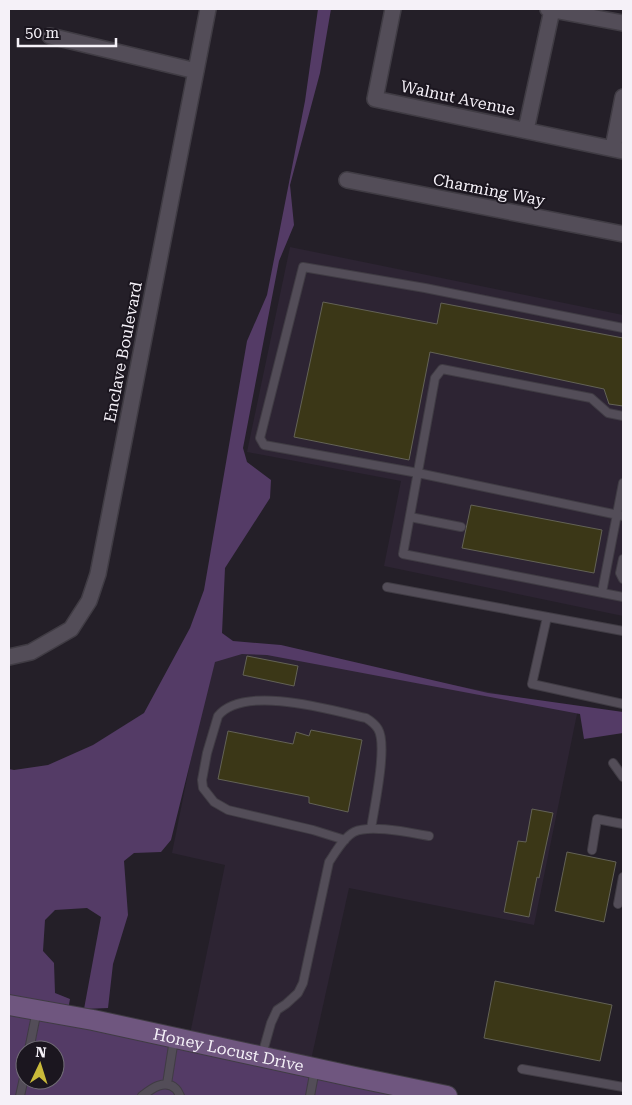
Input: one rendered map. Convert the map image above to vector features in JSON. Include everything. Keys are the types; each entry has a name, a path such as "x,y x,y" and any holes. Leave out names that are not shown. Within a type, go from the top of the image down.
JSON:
{"street":[{"name":"Enclave Boulevard","path":"9,657 31,652 71,629 88,601 98,574 208,9"},
{"name":"Walnut Avenue","path":"393,9 375,99 618,149"},
{"path":"526,130 550,9 623,23"},
{"path":"50,36 196,71"},
{"path":"618,149 623,97"},
{"name":"Charming Way","path":"347,180 623,234"},
{"name":"Honey Locust Drive","path":"9,1005 174,1037 412,1093 447,1096"}],"lane":[{"path":"620,516 418,473 264,445 260,438 303,267 425,288 623,328"},
{"path":"623,416 608,413 591,398 442,369 436,378 403,554 623,597"},
{"path":"602,592 620,516 623,483"},
{"path":"410,517 461,526"},
{"path":"623,559 620,573 623,579"},
{"path":"387,587 623,631"},
{"path":"547,617 532,684 623,704"},
{"path":"345,840 313,830 228,810 214,802 203,788 202,780 207,753 218,716 221,712 226,708 246,702 281,700 366,718 374,724 379,730 382,752 371,829"},
{"path":"613,763 623,777"},
{"path":"592,850 597,819 623,824"},
{"path":"262,1057 271,1023 277,1010 298,993 303,983 330,862 338,848 354,832 371,829 392,830 428,836"},
{"path":"618,904 623,876"},
{"path":"32,1040 37,1010"},
{"path":"167,1084 174,1037"},
{"path":"310,1096 315,1069"},
{"path":"522,1069 623,1087"},
{"path":"142,1096 154,1087 167,1084 176,1088 180,1096"}],"shaded area":[{"path":"318,9 331,9 320,73 290,185 294,225 279,261 243,448 247,462 271,480 270,498 225,568 222,633 233,641 281,645 488,693 623,712 623,733 584,739 580,714 267,655 242,654 215,662 171,840 161,852 134,853 124,861 128,915 113,964 108,1008 84,1009 101,917 87,908 55,910 45,920 43,951 54,963 55,993 70,999 68,1010 9,999 9,769 14,770 48,765 93,745 144,713 190,628 204,590 247,341 267,295 305,101"},
{"path":"290,247 623,315 623,616 384,566 401,481 247,452"},
{"path":"215,639 578,709 534,925 349,888 311,1060 190,1034 225,865 172,853"},
{"path":"9,1005 416,1096 9,1096"}],"building":[{"path":"323,302 437,324 441,303 623,338 623,406 609,404 604,389 430,352 409,460 294,437"},
{"path":"471,505 602,530 594,573 462,548"},
{"path":"247,656 298,666 294,686 243,675"},
{"path":"311,730 362,740 348,812 309,803 309,797 218,779 228,731 293,744 296,732 309,736"},
{"path":"532,809 553,813 529,917 504,912 518,841 526,842"},
{"path":"567,852 616,862 604,922 555,911"},
{"path":"495,981 612,1005 600,1061 484,1038"}]}
